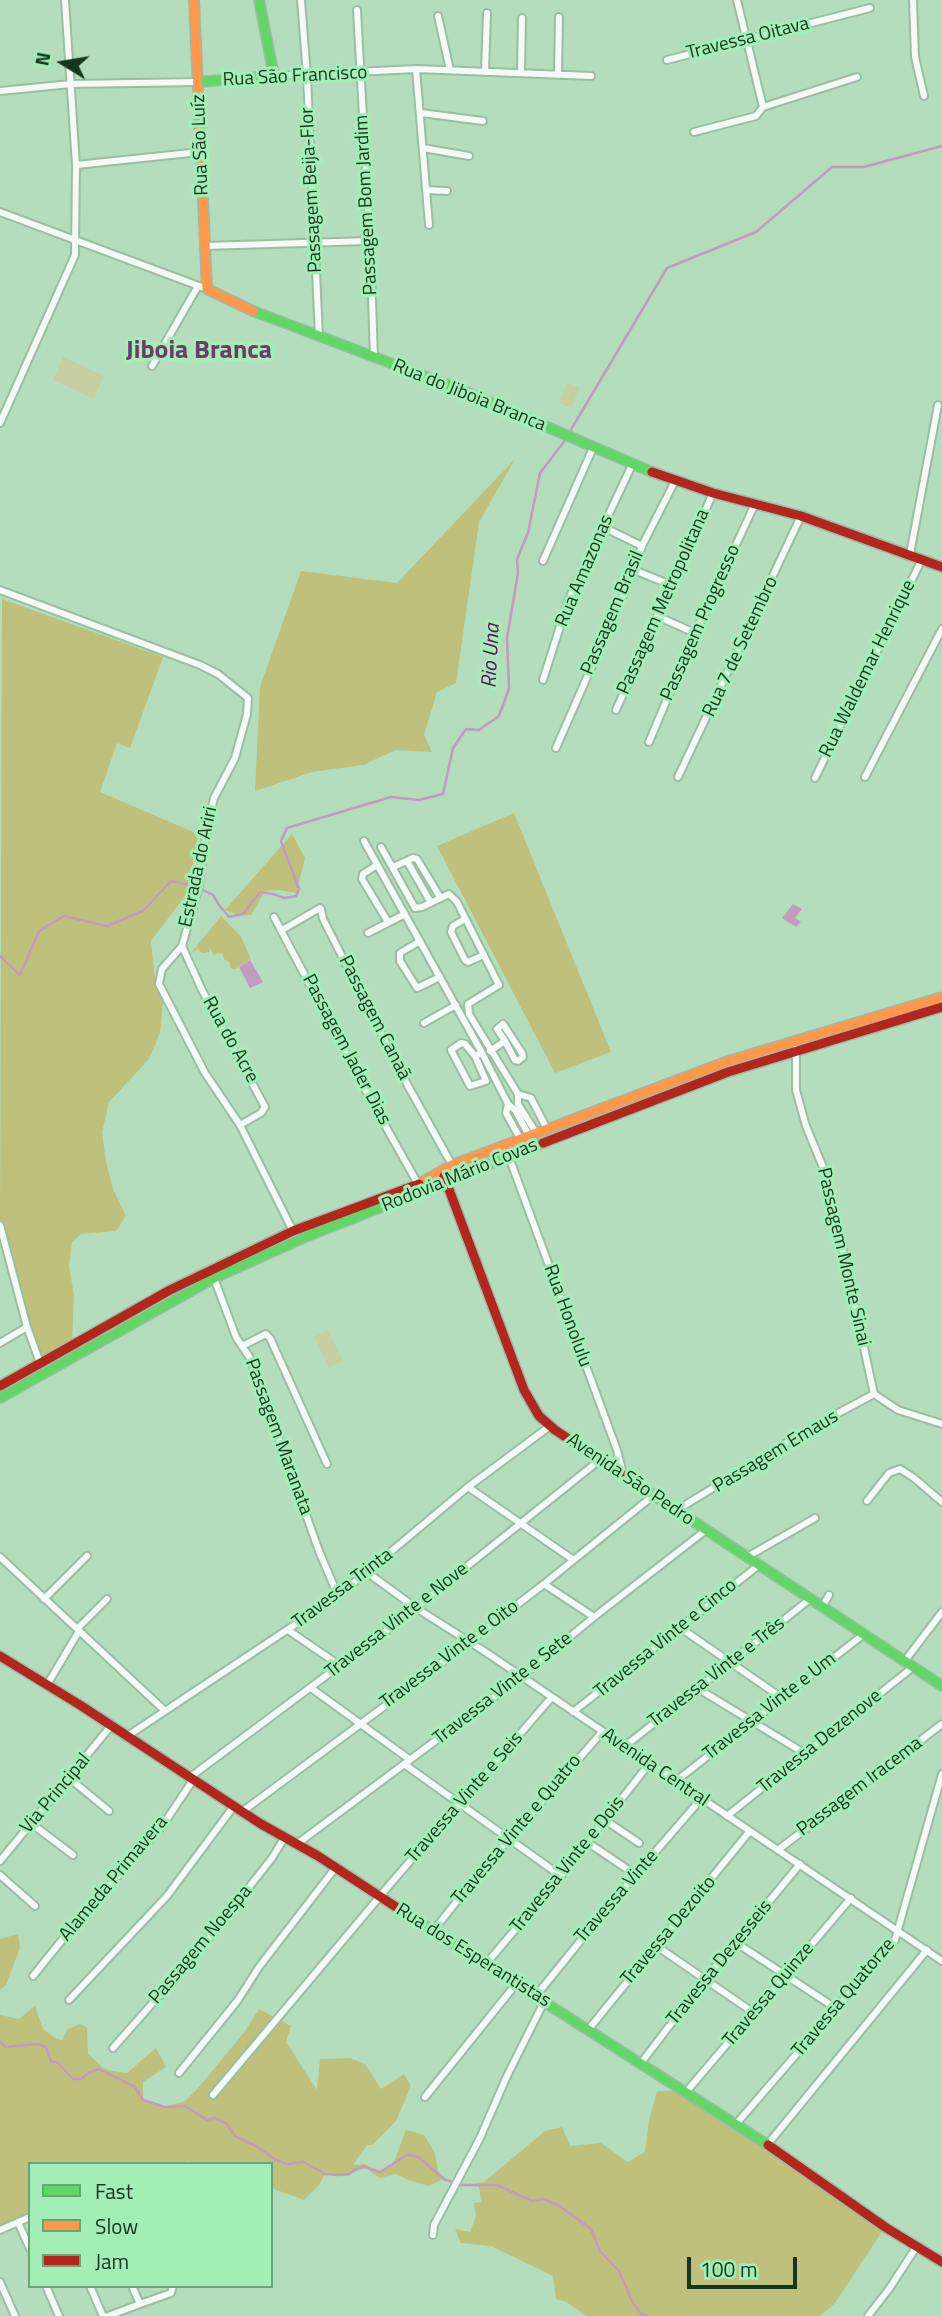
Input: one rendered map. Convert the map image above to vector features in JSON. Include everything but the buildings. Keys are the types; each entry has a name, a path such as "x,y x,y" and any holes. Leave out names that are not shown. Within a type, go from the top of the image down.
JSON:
{"main road":[{"name":"Rua São Luíz","path":"194,0 204,246 202,287"},
{"path":"259,0 274,76"},
{"name":"Rua São Francisco","path":"198,82 274,76"},
{"name":"Rua do Jiboia Branca","path":"202,287 254,312 460,389 632,465 754,506 801,516 942,567"},
{"name":"Rodovia Mário Covas","path":"809,1042 942,997"},
{"name":"Rodovia Mário Covas","path":"0,1398 214,1279 444,1177 452,1165 725,1062 942,1007"},
{"name":"Rodovia Mário Covas","path":"0,1386 170,1290 293,1231 418,1184 509,1157 795,1046"},
{"name":"Avenida São Pedro","path":"444,1177 524,1390 534,1410 550,1426 942,1686"},
{"path":"73,1344 78,1354"},
{"name":"Rua dos Esperantistas","path":"0,1656 737,2123 885,2227 941,2259"}],"street":[{"path":"0,423 75,255 76,165 65,0"},
{"name":"Passagem Beija-Flor","path":"301,0 319,337"},
{"path":"737,0 763,107"},
{"path":"912,0 915,57 924,96"},
{"name":"Travessa Oitava","path":"667,60 870,8"},
{"name":"Passagem Bom Jardim","path":"356,10 370,240 374,358"},
{"path":"485,72 487,13"},
{"path":"438,16 450,70"},
{"path":"558,74 559,17"},
{"path":"521,72 522,18"},
{"path":"416,69 429,225"},
{"name":"Rua São Francisco","path":"274,76 360,74 416,69 591,76"},
{"path":"694,132 756,116 763,107 857,77"},
{"name":"Rua São Francisco","path":"0,91 71,84 198,82"},
{"path":"421,113 483,121"},
{"path":"423,148 468,156"},
{"path":"76,165 200,152"},
{"path":"426,190 447,191"},
{"name":"Rua do Jiboia Branca","path":"0,212 202,287"},
{"path":"204,246 370,240"},
{"path":"152,366 202,287"},
{"path":"910,554 938,404"},
{"path":"543,561 593,448"},
{"name":"Rua Amazonas","path":"543,680 568,601 632,465"},
{"name":"Passagem Brasil","path":"555,748 642,546 676,479"},
{"name":"Passagem Metropolitana","path":"616,710 713,493"},
{"name":"Passagem Progresso","path":"649,742 695,633 754,506"},
{"name":"Rua 7 de Setembro","path":"678,777 801,516"},
{"path":"603,527 642,546"},
{"name":"Rua Waldemar Henrique","path":"815,778 922,559"},
{"path":"634,569 671,584"},
{"name":"Estrada do Ariri","path":"0,590 200,665 218,674 246,695 249,703 247,714 235,758 214,798 200,881 182,946 160,973 161,991 205,1073 240,1125 293,1231"},
{"path":"657,616 695,633"},
{"path":"865,777 942,629"},
{"path":"365,841 508,1104 515,1110 529,1137"},
{"path":"381,847 415,908 452,895 484,955 499,985 468,1004 467,1008 490,1051 518,1094 518,1104 529,1137"},
{"path":"393,867 417,859 440,897"},
{"path":"407,861 430,903"},
{"path":"377,865 363,874 362,879 388,922"},
{"name":"Passagem Canaã","path":"282,930 321,909 323,919 407,1084 452,1165"},
{"path":"368,933 405,914"},
{"name":"Passagem Jader Dias","path":"274,917 418,1184"},
{"path":"465,919 453,926 451,932 465,960 468,962 484,955"},
{"path":"420,941 400,953 400,961 417,989 440,977"},
{"name":"Rua do Acre","path":"182,946 202,990 265,1107 261,1113 240,1125"},
{"path":"424,1023 456,1005"},
{"path":"503,1024 523,1057 514,1060 505,1041 497,1029 503,1024"},
{"path":"490,1051 505,1041"},
{"path":"460,1043 465,1044 475,1056 486,1082 470,1086 451,1050 460,1043"},
{"name":"Passagem Monte Sinai","path":"795,1046 796,1090 806,1126 827,1177 874,1394"},
{"path":"475,1056 482,1053"},
{"path":"518,1094 531,1098 547,1129"},
{"name":"Rua Honolulu","path":"509,1157 613,1438 623,1474"},
{"path":"0,1225 27,1327 40,1363"},
{"name":"Passagem Maranata","path":"214,1279 232,1327 250,1358 338,1597"},
{"path":"0,1343 27,1327"},
{"path":"242,1346 266,1334 270,1338 327,1464"},
{"path":"874,1394 898,1410 942,1424"},
{"name":"Passagem Emaus","path":"677,1510 814,1426 874,1394"},
{"name":"Travessa Trinta","path":"126,1737 338,1597 468,1487 550,1426"},
{"name":"Travessa Vinte e Nove","path":"191,1779 416,1608 601,1459"},
{"path":"867,1501 889,1473 900,1469 915,1478 942,1502"},
{"path":"468,1487 572,1559"},
{"name":"Travessa Vinte e Oito","path":"69,2000 167,1896 238,1809 359,1724 544,1584 654,1495"},
{"path":"747,1557 815,1518"},
{"name":"Travessa Vinte e Sete","path":"297,1844 521,1677 706,1530"},
{"path":"44,1599 87,1556"},
{"path":"0,1557 164,1710"},
{"name":"Travessa Vinte e Cinco","path":"573,1712 759,1565"},
{"name":"Avenida Central","path":"368,1573 416,1608 942,1961"},
{"path":"544,1584 594,1617"},
{"path":"822,1607 829,1595"},
{"name":"Travessa Vinte e Três","path":"624,1747 810,1598"},
{"path":"47,1685 78,1630 107,1599"},
{"path":"904,1661 942,1612"},
{"path":"680,1628 782,1698"},
{"path":"288,1630 339,1665"},
{"name":"Travessa Vinte e Um","path":"676,1781 864,1634"},
{"name":"Travessa Dezenove","path":"727,1816 913,1668"},
{"path":"311,1688 459,1804 561,1876"},
{"path":"697,1689 804,1753"},
{"name":"Travessa Vinte e Seis","path":"214,2095 551,1698"},
{"name":"Passagem Iracema","path":"778,1850 942,1724"},
{"name":"Via Principal","path":"0,1861 110,1727"},
{"name":"Travessa Vinte e Quatro","path":"434,1930 469,1885 601,1732"},
{"name":"Travessa Vinte e Dois","path":"485,1965 561,1876 649,1764"},
{"name":"Travessa Quatorze","path":"737,2123 885,1953 899,1930 942,1774"},
{"path":"69,1778 109,1811"},
{"name":"Alameda Primavera","path":"33,1976 163,1825 191,1779"},
{"name":"Travessa Vinte","path":"535,1997 701,1799"},
{"path":"604,1820 639,1843"},
{"path":"32,1824 73,1856"},
{"name":"Travessa Dezoito","path":"587,2030 749,1832"},
{"name":"Passagem Noespa","path":"113,2048 232,1911 285,1837"},
{"path":"587,1842 636,1875"},
{"name":"Travessa Dezesseis","path":"640,2063 800,1864"},
{"path":"179,2073 238,2000 336,1867"},
{"path":"0,1875 35,1906"},
{"name":"Travessa Quinze","path":"687,2091 851,1898"},
{"path":"735,1942 836,2009"},
{"path":"655,1945 754,2013"},
{"path":"772,2139 927,1950"},
{"path":"425,2097 516,1984"},
{"path":"433,2235 434,2225 480,2137 544,2002"},
{"path":"0,2230 28,2218"},
{"path":"18,2222 28,2244"},
{"path":"867,2316 889,2289 917,2246"},
{"path":"0,2281 15,2316"},
{"path":"47,2288 59,2316"},
{"path":"91,2288 106,2316 171,2293 172,2288"},
{"path":"133,2288 140,2304"}],"green space":[{"path":"63,357 104,376 94,399 53,380"},
{"path":"567,383 579,387 572,408 559,403"},
{"path":"515,459 479,522 456,683 437,692 424,735 432,752 396,750 363,765 312,772 255,791 260,687 301,571 397,583"},
{"path":"2,599 163,657 130,748 117,743 100,792 198,834 188,892 151,941 156,987 163,1001 160,1033 149,1059 109,1102 102,1132 113,1189 126,1216 116,1231 81,1234 72,1242 69,1266 74,1295 72,1341 41,1357 0,1229"},
{"path":"514,813 611,1052 555,1073 437,846"},
{"path":"292,834 305,858 296,893 265,891 251,915 238,915 225,910"},
{"path":"221,916 241,937 251,959 235,969 230,968 230,963 224,959 223,954 214,955 209,947 210,952 202,953 198,949 191,953"},
{"path":"328,1330 343,1361 329,1368 314,1337"},
{"path":"18,1934 20,1948 6,1985 0,1990 0,1939"},
{"path":"35,2006 43,2029 62,2040 68,2029 80,2024 87,2027 88,2054 102,2067 112,2071 127,2073 156,2048 166,2067 143,2082 143,2100 165,2107 185,2101 199,2087 245,2031 259,2009 291,2026 286,2042 317,2090 320,2059 350,2058 365,2064 381,2089 404,2074 411,2086 396,2121 372,2145 367,2145 353,2165 365,2164 380,2172 393,2164 406,2130 424,2135 435,2153 438,2171 445,2178 429,2186 396,2174 379,2178 365,2167 349,2174 325,2174 319,2185 304,2200 273,2189 273,2162 28,2162 28,2218 0,2227 0,2015 19,2019"},
{"path":"657,2091 680,2091 885,2227 835,2303 820,2316 587,2316 566,2302 556,2299 553,2276 491,2246 461,2243 455,2229 470,2232 476,2216 474,2203 481,2202 479,2187 473,2184 484,2182 545,2131 562,2127 570,2146 601,2143 628,2162 645,2152 649,2120"}],"shaded area":[{"path":"793,904 802,909 795,918 801,922 796,927 782,918"},
{"path":"250,960 263,982 250,988 239,967"}],"waterway":[{"name":"Rio Una","path":"569,433 667,268 756,232 832,167 864,167 942,146"},
{"name":"Rio Una","path":"0,956 20,975 39,931 64,916 107,926 143,911 171,881 195,886 213,895 229,917 243,914 260,892 284,898 296,896 299,889 281,841 287,828 391,797 419,800 443,794 453,748 466,729 479,730 499,716 509,689 507,638 518,573 517,559 528,533 540,473 566,439"},
{"path":"0,2042 5,2047 38,2044 46,2047 51,2061 58,2063 73,2079 81,2079 99,2069 135,2087 143,2100 165,2107 185,2106 207,2120 214,2118 226,2123 235,2136 287,2164 304,2162 325,2174 339,2175 365,2167 380,2172 407,2155 417,2156 444,2179 455,2183 497,2185 532,2201 543,2199 558,2205 591,2229 600,2251 619,2271 633,2303 640,2313 647,2316"}],"traffic: fast":[{"path":"198,82 274,76 259,0"},
{"path":"253,311 459,389 652,472"},
{"path":"0,1398 214,1278 303,1238 543,1143"},
{"path":"631,1480 942,1686"},
{"path":"419,1922 768,2145"}],"traffic: slow":[{"path":"194,0 207,289 253,311"},
{"path":"419,1184 452,1165 725,1062 942,997"}],"traffic: jam":[{"path":"652,472 713,493 801,516 942,567"},
{"path":"543,1143 728,1072 942,1007"},
{"path":"444,1176 524,1390 539,1416 555,1430 631,1480"},
{"path":"0,1386 170,1290 293,1231 419,1184"},
{"path":"0,1656 419,1922"},
{"path":"768,2145 885,2227 942,2262"}],"district":[{"name":"Jiboia Branca","path":"199,352"}]}
